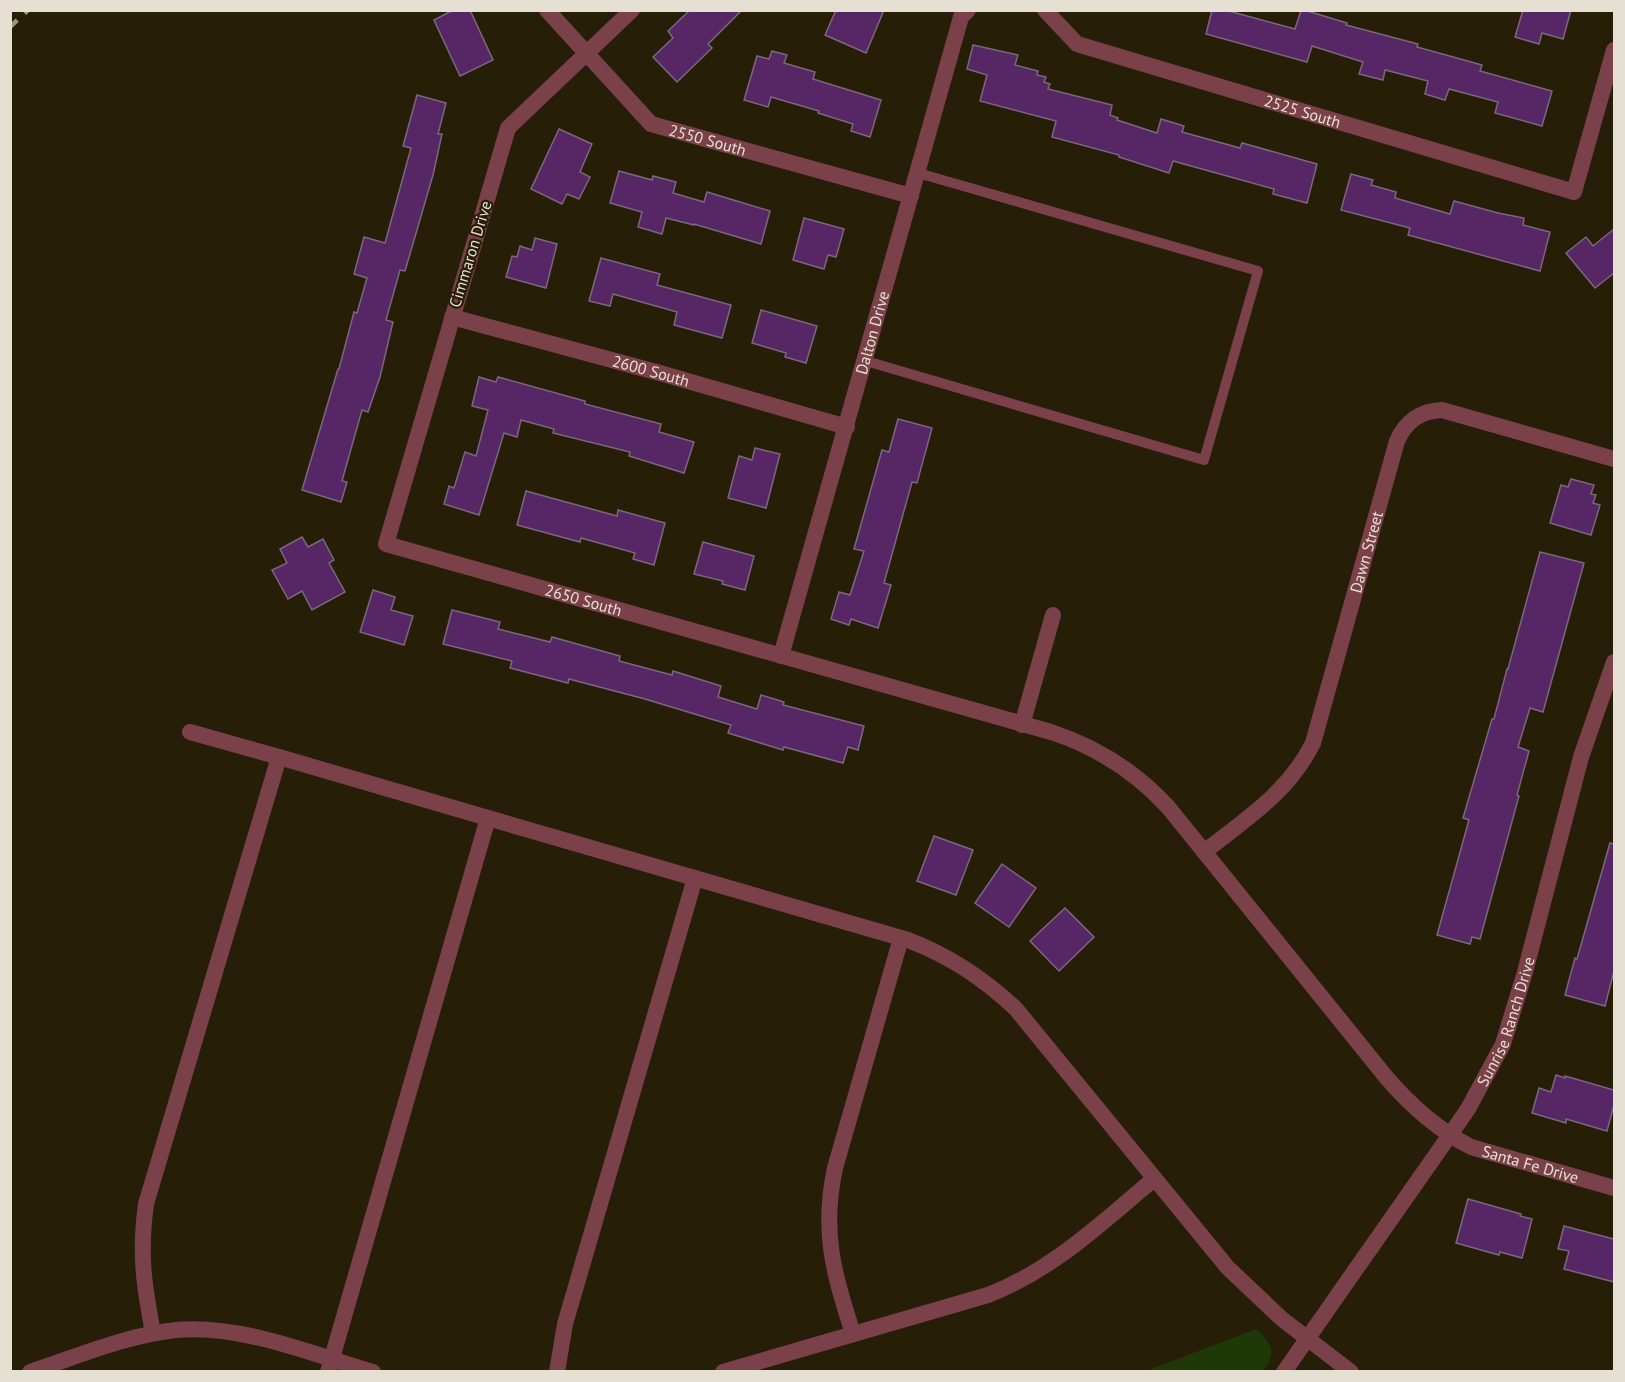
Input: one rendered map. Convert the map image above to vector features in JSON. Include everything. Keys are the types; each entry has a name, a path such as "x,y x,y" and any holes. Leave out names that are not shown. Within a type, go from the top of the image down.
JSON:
{"street":[{"name":"2550 South","path":"547,10 651,124 911,196"},
{"name":"Cimmaron Drive","path":"386,544 508,128 632,10"},
{"name":"Dalton Drive","path":"781,656 866,361 961,17 968,10"},
{"name":"2525 South","path":"1045,10 1077,45 1574,192 1614,50"},
{"name":"2600 South","path":"452,317 660,373 847,427"},
{"name":"Dawn Street","path":"1204,852 1276,794 1291,779 1313,743 1397,441 1407,424 1423,413 1442,410 1614,459"},
{"name":"2650 South","path":"386,544 1074,740 1118,762 1152,790 1204,852"},
{"path":"1022,724 1053,615"},
{"name":"Sunrise Ranch Drive","path":"1284,1371 1305,1338 1450,1135 1486,1077 1503,1044 1525,972 1581,757 1614,662"},
{"path":"190,732 901,938 953,960 996,990 1016,1009 1236,1276 1273,1312 1351,1371"},
{"path":"153,1333 142,1267 142,1228 146,1204 279,757"},
{"path":"329,1366 488,818"},
{"name":"Santa Fe Drive","path":"1204,852 1414,1107 1450,1135 1485,1152 1614,1188"},
{"path":"557,1371 565,1324 695,878"},
{"path":"853,1334 831,1258 828,1231 829,1204 835,1168 901,938"},
{"path":"723,1371 988,1295 1032,1275 1054,1261 1154,1179"},
{"path":"30,1371 153,1333 194,1329 235,1333 329,1366 373,1371"}],"lane":[{"path":"866,361 1204,460 1258,271 918,173"}],"green space":[{"path":"1256,1329 1271,1348 1270,1359 1263,1371 1146,1371"}],"building":[{"path":"453,10 470,10 493,60 460,76 434,20"},
{"path":"690,10 742,10 708,44 712,48 677,82 653,57 673,38 668,31"},
{"path":"836,10 884,10 866,53 825,35"},
{"path":"1212,10 1225,10 1295,29 1301,10 1304,10 1347,23 1346,25 1418,44 1417,47 1482,65 1480,71 1552,91 1542,126 1495,113 1498,102 1449,89 1445,100 1425,94 1428,81 1385,70 1383,80 1359,74 1363,62 1312,46 1307,62 1206,34"},
{"path":"1523,10 1571,10 1563,39 1542,33 1539,44 1515,37"},
{"path":"973,45 1018,55 1015,65 1038,71 1037,75 1046,77 1044,82 1050,84 1048,89 1112,105 1110,115 1118,118 1117,120 1157,133 1161,119 1184,126 1182,132 1240,148 1242,143 1317,164 1307,203 1273,194 1274,189 1173,161 1169,173 1119,157 1119,155 1052,137 1056,121 980,101 987,75 967,69"},
{"path":"772,51 787,55 784,63 815,72 813,79 881,100 870,137 851,131 853,124 818,113 819,111 771,97 768,107 744,100 757,56 769,59"},
{"path":"417,95 446,103 438,134 442,134 433,175 405,271 400,270 386,320 393,322 380,377 368,412 362,410 342,481 347,482 341,502 302,490 354,312 357,313 367,278 354,274 364,237 385,243 411,148 403,146"},
{"path":"559,129 592,144 580,172 590,177 579,199 567,194 562,204 531,189"},
{"path":"619,171 652,180 653,176 676,182 673,193 704,202 707,192 770,211 761,244 666,218 662,234 638,227 642,212 610,203"},
{"path":"1351,174 1373,180 1371,185 1396,192 1395,198 1450,214 1454,201 1524,218 1523,225 1550,232 1540,271 1408,235 1410,228 1341,210"},
{"path":"804,218 844,229 836,257 828,255 824,269 793,260"},
{"path":"1614,229 1614,273 1595,288 1566,253 1586,237 1593,246"},
{"path":"535,238 557,244 546,288 506,277 512,256 517,257 520,246 532,250"},
{"path":"601,258 660,274 657,285 731,305 722,338 674,325 677,312 613,294 610,306 589,301"},
{"path":"761,310 817,326 806,363 785,357 786,353 752,343"},
{"path":"479,377 496,382 498,377 585,401 585,404 661,424 659,432 694,442 684,473 629,456 630,452 553,433 554,429 521,420 517,437 504,433 479,515 444,504 449,486 454,488 465,452 476,456 488,410 472,406"},
{"path":"898,419 932,428 917,483 912,482 884,583 891,585 878,628 851,619 849,625 831,619 839,592 850,595 864,551 854,549 882,450 889,452"},
{"path":"755,448 780,454 766,508 728,498 739,456 752,460"},
{"path":"1571,479 1594,485 1591,494 1596,495 1593,503 1600,505 1591,535 1550,523 1561,485 1568,487"},
{"path":"526,491 617,516 618,510 665,523 654,565 633,559 635,553 581,538 580,542 517,525"},
{"path":"302,537 308,547 323,539 334,560 329,563 345,592 312,610 302,591 288,599 272,570 287,563 280,549"},
{"path":"703,542 754,556 745,590 722,584 723,581 694,574"},
{"path":"1540,552 1584,563 1543,712 1530,708 1518,747 1529,751 1517,795 1519,796 1480,939 1472,937 1470,944 1437,935 1469,820 1463,818 1492,719 1494,719"},
{"path":"373,590 395,597 391,610 413,616 404,645 360,632"},
{"path":"452,610 500,622 498,629 550,642 552,637 620,656 619,661 672,675 673,671 721,686 718,697 757,709 761,695 784,702 783,705 864,726 858,750 848,747 843,763 784,747 783,750 728,733 731,725 645,699 569,679 568,683 510,668 512,661 443,644"},
{"path":"934,836 973,850 956,895 917,881"},
{"path":"1610,843 1614,844 1614,971 1605,1006 1565,995"},
{"path":"1002,864 1036,888 1009,927 975,903"},
{"path":"1065,908 1094,937 1059,971 1030,941"},
{"path":"1556,1075 1614,1090 1614,1105 1607,1131 1566,1119 1566,1123 1532,1113 1539,1088 1551,1092"},
{"path":"1468,1199 1532,1219 1522,1258 1500,1252 1499,1255 1456,1243"},
{"path":"1564,1226 1614,1239 1614,1282 1564,1269 1569,1251 1558,1249"}],"railway":[{"path":"10,27 28,10"}]}
